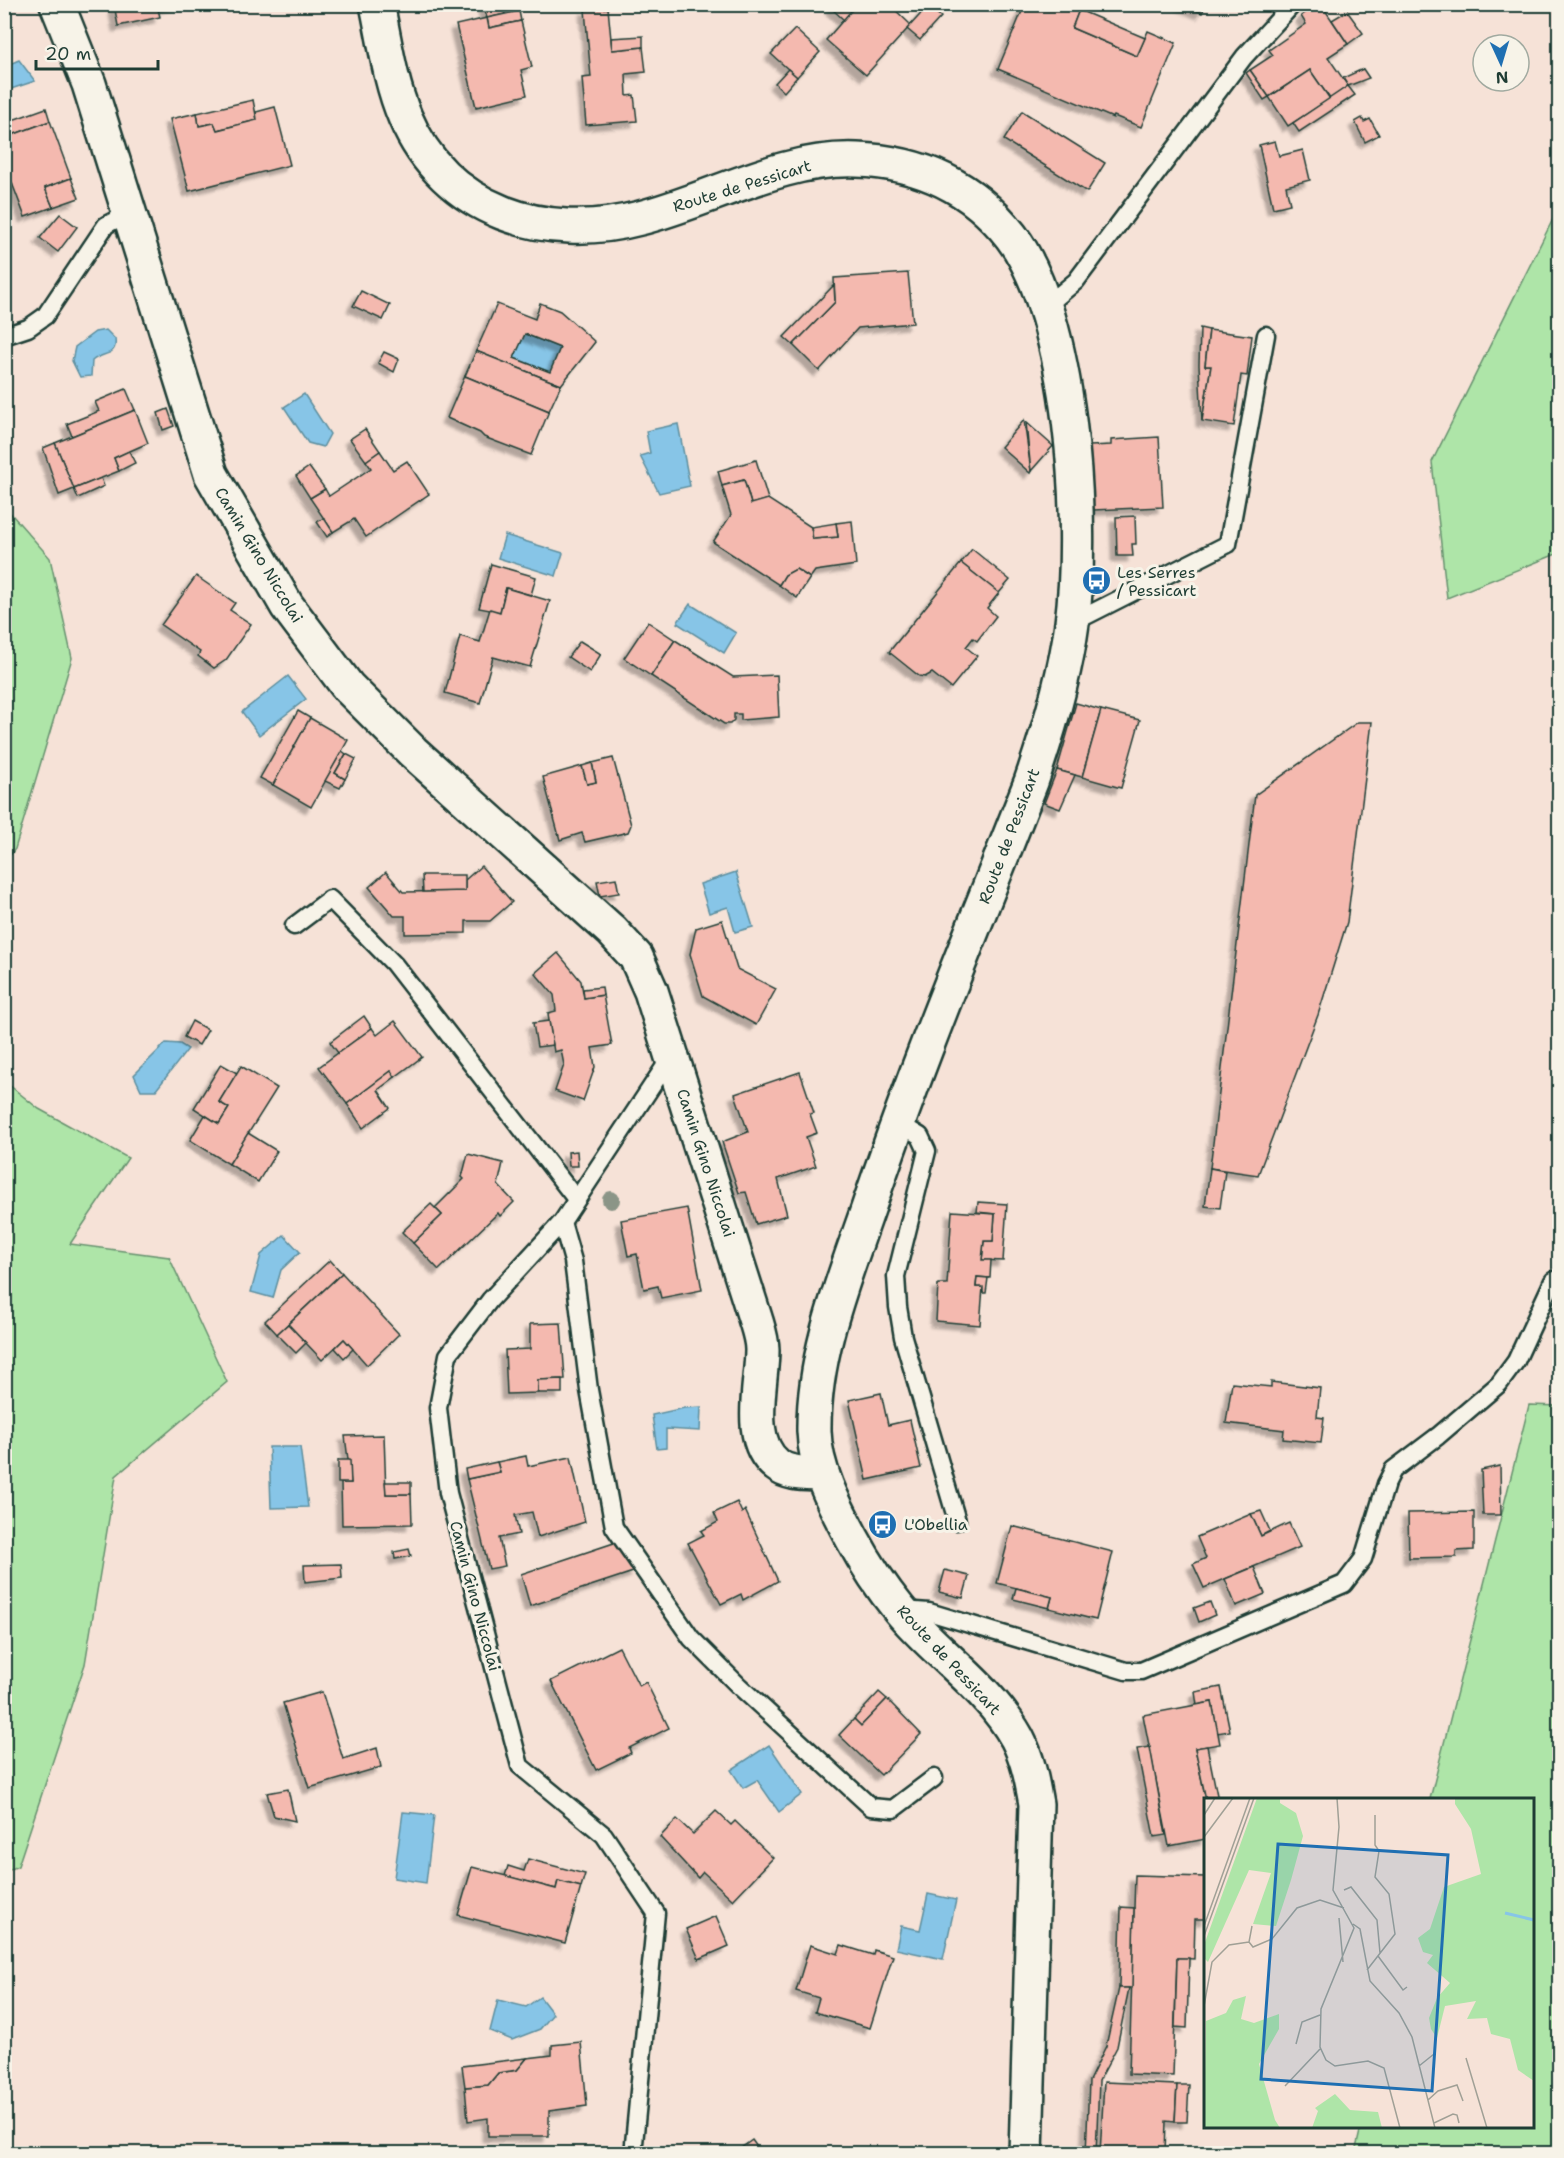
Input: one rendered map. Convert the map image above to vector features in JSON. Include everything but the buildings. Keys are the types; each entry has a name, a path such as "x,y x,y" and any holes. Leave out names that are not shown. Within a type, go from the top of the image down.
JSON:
{"street":[{"name":"Camin Gino Niccolai","path":"57,4 89,84 211,474 287,606 348,687 413,752 612,932 636,957 651,991 755,1318 762,1346 758,1428 761,1437 768,1456 779,1467 798,1473 822,1474"},
{"name":"Route de Pessicart","path":"377,4 391,73 405,117 423,152 448,180 480,202 517,219 555,226 597,226 641,218 807,163 855,159 903,164 945,181 986,207 1013,238 1045,307 1068,408 1073,465 1076,576 1072,623 1048,732 1031,782 897,1122 828,1323 817,1386 814,1434 822,1474 839,1514 864,1559 899,1609 995,1706 1018,1739 1031,1772 1036,1804 1026,2154"}],"lane":[{"path":"1045,307 1076,281 1244,57 1293,4"},
{"path":"4,336 28,328 45,316 106,225 129,213"},
{"path":"1072,623 1228,544 1266,335"},
{"path":"294,926 330,899 394,964 576,1198"},
{"name":"Camin Gino Niccolai","path":"633,2154 656,1913 604,1835 520,1766 448,1493 438,1408 448,1356 490,1300 562,1222 671,1057"},
{"path":"897,1122 920,1136 927,1151 896,1276 898,1306 903,1337 957,1521"},
{"path":"562,1222 573,1261 589,1390 614,1527 691,1638 738,1685 871,1807 893,1809 934,1778"},
{"path":"899,1609 929,1612 1126,1671 1141,1671 1344,1584 1363,1559 1386,1484 1393,1470 1438,1436 1499,1384 1516,1361 1553,1281 1560,1278"}],"green space":[{"path":"1559,207 1559,553 1447,598 1432,462"},
{"path":"5,507 50,558 72,658 15,849 5,862"},
{"path":"4,1081 39,1109 128,1158 70,1244 169,1257 227,1382 116,1476 85,1664 18,1866 5,1872"},
{"path":"1529,1405 1560,1406 1559,2153 1355,2153 1361,2128 1534,2128 1534,1798 1430,1798"}],"water":[{"path":"19,60 35,81 5,91 5,66"},
{"path":"106,330 115,339 114,349 92,361 91,376 80,377 72,361 75,347 95,332"},
{"path":"525,334 560,348 550,372 514,358"},
{"path":"304,394 330,434 323,447 308,443 284,407"},
{"path":"678,424 690,486 659,493 640,456 650,453 646,431"},
{"path":"505,535 563,553 556,576 498,558"},
{"path":"690,604 736,633 724,653 677,623"},
{"path":"288,676 306,699 259,735 242,712"},
{"path":"736,872 753,927 735,932 728,907 709,913 700,884"},
{"path":"166,1043 180,1044 188,1049 156,1090 141,1090 134,1075"},
{"path":"284,1235 300,1252 281,1270 273,1298 251,1292 261,1255"},
{"path":"701,1407 700,1431 666,1429 666,1448 657,1449 652,1415"},
{"path":"269,1447 300,1447 308,1507 271,1508"},
{"path":"769,1745 802,1794 779,1812 757,1780 743,1788 731,1770"},
{"path":"403,1812 434,1815 426,1883 394,1878"},
{"path":"928,1894 956,1900 943,1959 896,1949 901,1926 920,1930"},
{"path":"540,1997 553,2014 540,2029 512,2040 490,2031 498,2000 526,2007"}],"place":[{"name":"Les Serres / Pessicart","path":"1096,581"},
{"name":"L'Obellia","path":"883,1524"}]}
